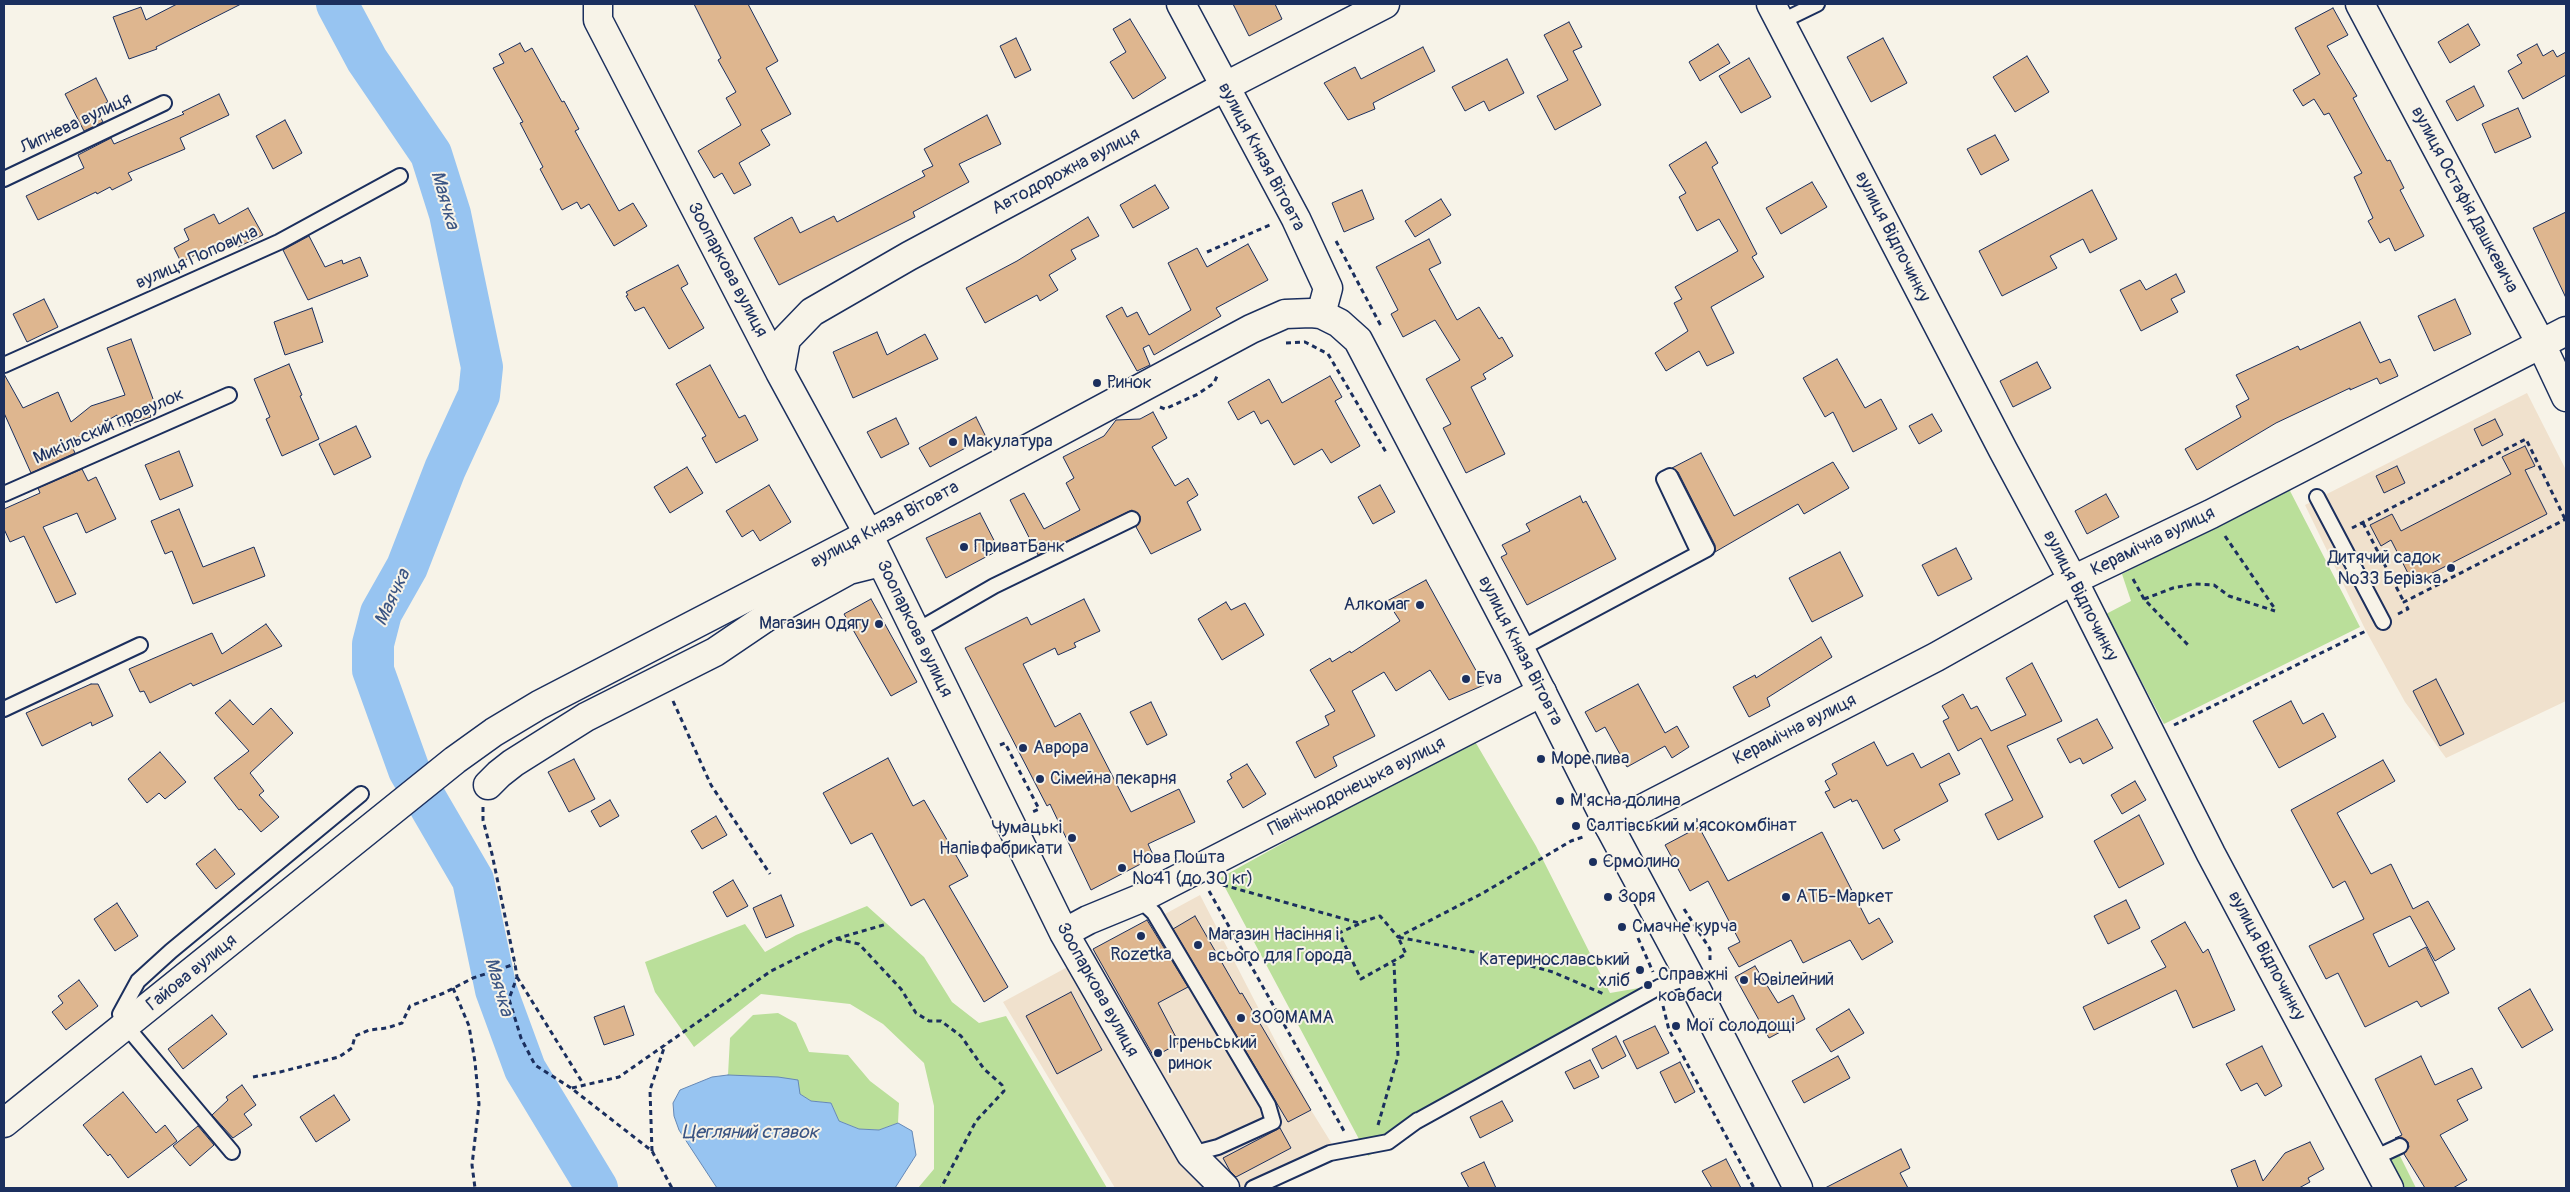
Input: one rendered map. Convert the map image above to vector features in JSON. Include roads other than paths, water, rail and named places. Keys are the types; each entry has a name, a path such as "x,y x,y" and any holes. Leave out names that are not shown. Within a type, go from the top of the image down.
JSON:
{"street":[{"name":"Зоопаркова вулиця","path":"598,4 598,20 780,372 868,535 1064,933 1191,1154 1224,1188"},
{"name":"вулиця Князя Вітовта","path":"1180,4 1296,218 1328,288 1321,314"},
{"name":"Автодорожна вулиця","path":"780,372 786,339 812,312 909,256 1224,87 1385,4"},
{"name":"вулиця Остафія Дашкевича","path":"2360,4 2541,344 2566,397"},
{"name":"вулиця Відпочинку","path":"1775,13 2073,580 2211,854 2389,1188"},
{"name":"вулиця Князя Вітовта","path":"379,822 455,760 539,705 868,535 1250,330 1285,314 1321,314 1339,323 1358,340 1542,692 1600,830 1701,971 1798,1188"},
{"name":"Керамічна вулиця","path":"1600,830 1936,657 2073,580 2211,514 2566,331"},
{"path":"488,785 506,768 586,717 715,652 780,608 849,570 881,562"},
{"name":"Північнодонецька вулиця","path":"1064,933 1088,920 1139,899 1542,692"},
{"name":"Гайова вулиця","path":"4,1124 379,822"}],"lane":[{"path":"1775,13 1817,4"},
{"name":"Липнева вулиця","path":"4,179 164,103"},
{"name":"вулиця Поповича","path":"4,365 279,242 400,176"},
{"name":"Микільский провулок","path":"4,494 229,395"},
{"path":"1520,649 1707,549 1670,476 1664,480 1699,553"},
{"path":"2318,497 2383,622"},
{"path":"916,631 994,586 1132,519"},
{"path":"4,708 140,646"},
{"path":"232,1152 126,1026 120,1014 138,981 171,951 361,794"},
{"path":"1139,899 1154,913 1159,921 1268,1105 1273,1122 1218,1148 1191,1154"},
{"path":"1253,1188 1330,1152 1388,1142 1416,1121 1659,987 1701,971"},
{"path":"2374,1158 2400,1146"}],"water":[{"name":"Цегляний ставок","path":"728,1075 778,1077 798,1080 800,1094 811,1101 831,1103 839,1121 859,1129 879,1130 898,1123 912,1131 916,1155 895,1188 717,1188 679,1130 674,1116 673,1103 680,1090 712,1077"}],"waterway":[{"name":"Маячка","path":"337,4 367,60 431,154 450,214 482,367 479,395 445,469 407,567 381,613 373,644 373,670 409,770 473,880 496,990 525,1069 597,1188"}],"place":[{"name":"Ринок","path":"1097,383"},
{"name":"Макулатура","path":"953,442"},
{"name":"ПриватБанк","path":"964,547"},
{"name":"Дитячий садок №33 Берізка","path":"2451,568"},
{"name":"Алкомаг","path":"1420,605"},
{"name":"Магазин Одягу","path":"879,624"},
{"name":"Eva","path":"1466,679"},
{"name":"Аврора","path":"1023,748"},
{"name":"Море пива","path":"1541,759"},
{"name":"Сімейна пекарня","path":"1040,779"},
{"name":"М'ясна долина","path":"1560,801"},
{"name":"Салтівський м'ясокомбінат","path":"1576,826"},
{"name":"Чумацькі Напівфабрикати","path":"1072,838"},
{"name":"Єрмолино","path":"1593,862"},
{"name":"Нова Пошта №41 (до 30 кг)","path":"1122,868"},
{"name":"Зоря","path":"1608,897"},
{"name":"АТБ-Маркет","path":"1786,897"},
{"name":"Смачне курча","path":"1622,927"},
{"name":"Rozetka","path":"1141,936"},
{"name":"Магазин Насіння і всього для Города","path":"1198,945"},
{"name":"Катеринославський хліб","path":"1640,970"},
{"name":"Ювілейний","path":"1744,980"},
{"name":"Справжні ковбаси","path":"1648,985"},
{"name":"ЗООМАМА","path":"1241,1018"},
{"name":"Мої солодощі","path":"1676,1026"},
{"name":"Ігреньський ринок","path":"1158,1053"}]}
